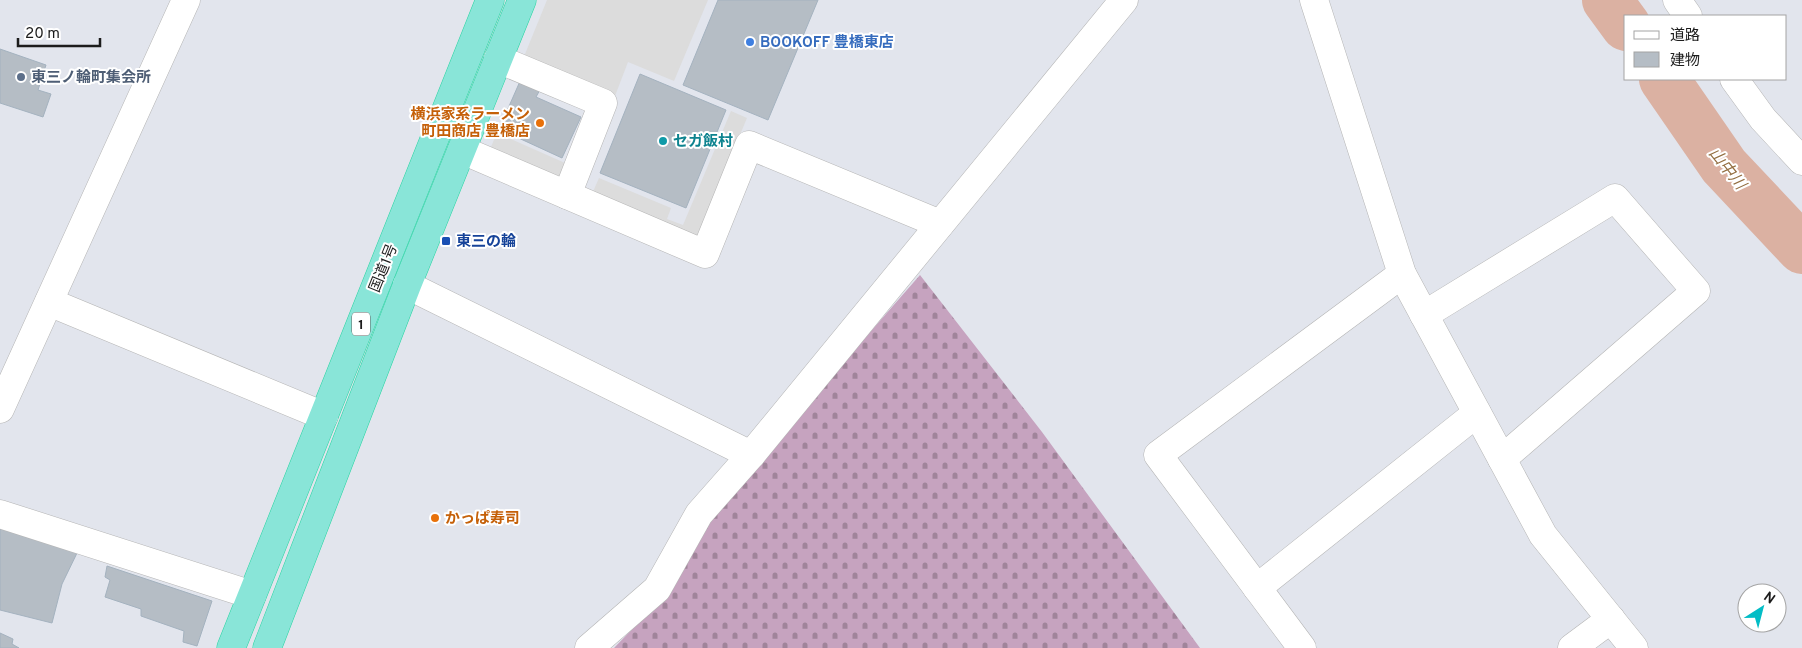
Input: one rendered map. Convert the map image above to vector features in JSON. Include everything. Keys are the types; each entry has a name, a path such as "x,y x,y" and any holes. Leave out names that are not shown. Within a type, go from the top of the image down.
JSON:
{"highway":[{"name":"国道1号","path":"231,648 490,0"},
{"name":"国道1号","path":"267,648 408,285 522,0"}],"street":[{"path":"0,409 186,0"},
{"path":"589,648 657,589 699,514 750,455 1124,0"},
{"path":"1314,0 1402,274 1543,535 1634,648"},
{"path":"1677,0 1687,15"},
{"path":"498,59 603,103 567,195"},
{"path":"1735,80 1763,119 1802,162"},
{"path":"462,150 705,254 749,145 940,224"},
{"path":"1424,315 1615,198 1696,291 1502,459"},
{"path":"1302,648 1158,455 1402,274"},
{"path":"408,285 750,455"},
{"path":"49,302 324,416"},
{"path":"1257,588 1477,413"},
{"path":"0,514 252,595"},
{"path":"1572,648 1610,619"}],"green space":[{"path":"920,275 1042,432 1200,648 614,648 673,587 711,514"}],"shaded area":[{"path":"547,0 708,0 674,81 628,62 615,96 523,59"},
{"path":"731,111 747,118 697,238 592,194 599,178 671,208 667,219 683,225"},
{"path":"497,133 565,163 559,178 490,149"}],"building":[{"name":"BOOKOFF 豊橋東店","path":"718,0 818,0 768,120 683,85"},
{"name":"東三ノ輪町集会所","path":"0,49 46,65 38,90 51,94 43,117 0,103"},
{"name":"セガ飯村","path":"640,74 726,110 686,208 600,173"},
{"name":"横浜家系ラーメン 町田商店 豊橋店","path":"521,79 541,88 536,97 581,117 562,158 499,129"},
{"path":"0,527 78,551 62,584 52,623 0,610"},
{"path":"107,566 212,601 197,646 183,642 184,631 141,616 141,609 105,597 110,580 105,577"},
{"path":"0,633 13,639 12,644 19,648 0,648"}],"waterway":[{"name":"山中川","path":"1607,0 1624,23"},
{"name":"山中川","path":"1665,80 1724,166 1802,249"}],"place":[{"name":"BOOKOFF 豊橋東店","path":"750,42"},
{"name":"東三ノ輪町集会所","path":"21,77"},
{"name":"横浜家系ラーメン 町田商店 豊橋店","path":"540,123"},
{"name":"セガ飯村","path":"663,141"},
{"name":"東三の輪","path":"446,241"},
{"name":"かっぱ寿司","path":"435,518"}]}
